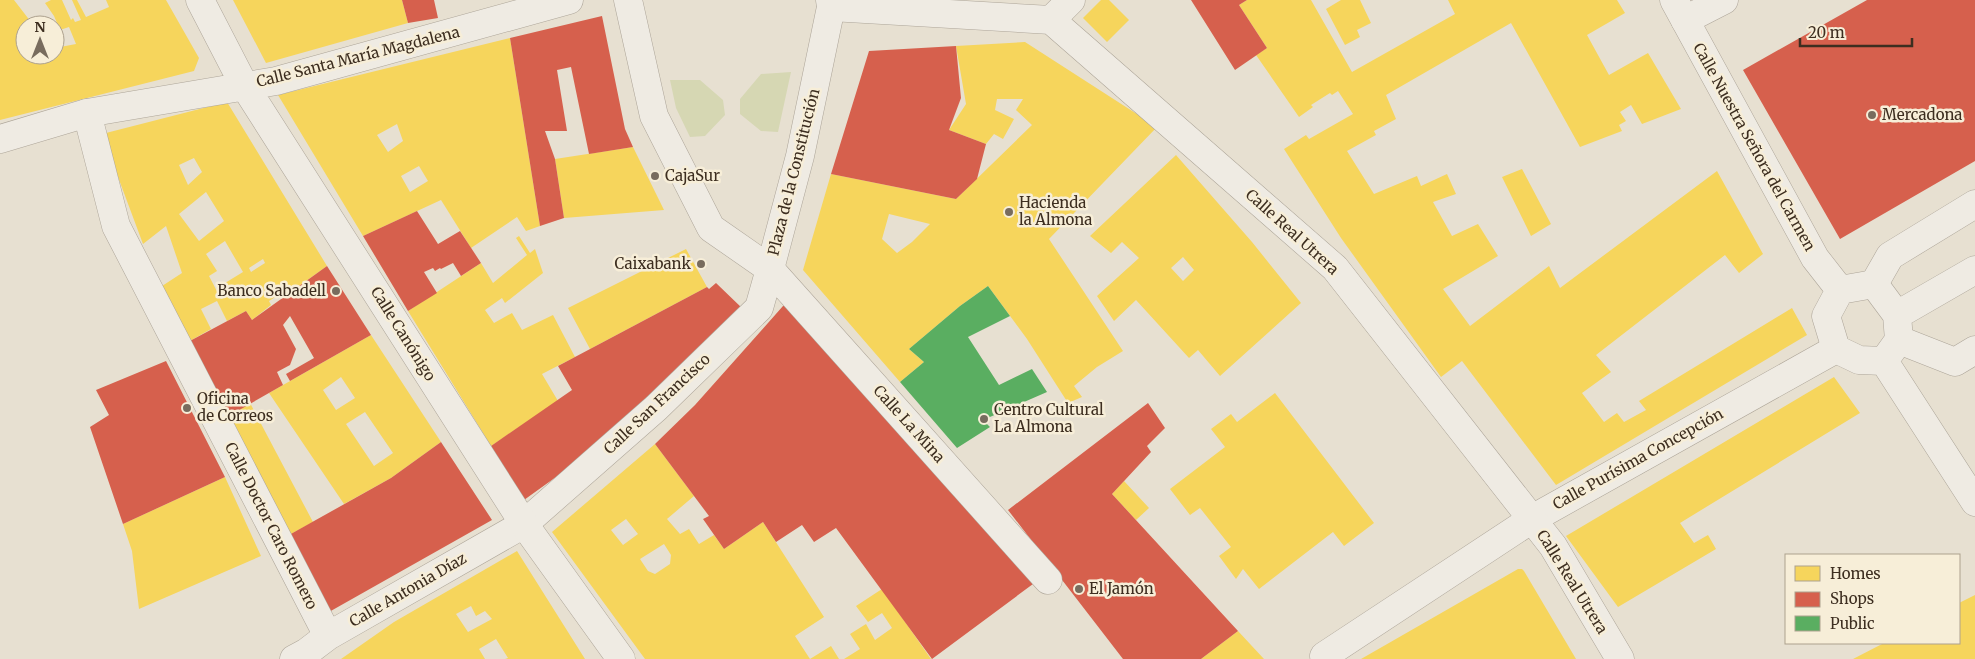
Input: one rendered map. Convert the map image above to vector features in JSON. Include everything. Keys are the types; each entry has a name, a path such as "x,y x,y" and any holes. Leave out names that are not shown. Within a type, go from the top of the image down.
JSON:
{"street":[{"name":"Calle Canónigo","path":"200,0 244,85 524,524 620,659"},
{"name":"Calle Santa María Magdalena","path":"0,139 87,113 276,81 569,0"},
{"name":"Plaza de la Constitución","path":"628,0 654,116 711,228 770,270 800,156 831,4"},
{"path":"831,4 1051,20 1071,0"},
{"path":"1680,10 1724,0"},
{"name":"Calle Nuestra Señora del Carmen","path":"1680,10 1815,258 1840,290"},
{"name":"Calle Real Utrera","path":"1051,20 1335,268 1553,546 1620,659"},
{"name":"Calle Doctor Caro Romero","path":"87,113 116,226 328,636"},
{"path":"1874,284 1890,256 1975,204"},
{"name":"Calle San Francisco","path":"524,524 656,408 759,308 770,270"},
{"name":"Calle La Mina","path":"770,270 1048,580"},
{"path":"1874,284 1840,290 1826,316 1836,349 1859,360 1894,338 1975,270"},
{"path":"1874,284 1894,338 1975,502"},
{"path":"1894,338 1955,362 1975,350"},
{"name":"Calle Purísima Concepción","path":"1323,658 1532,519 1836,349"},
{"name":"Calle Antonia Díaz","path":"294,659 328,636 524,524"}],"green space":[{"path":"791,72 778,132 761,131 740,114 740,99 761,74"},
{"path":"670,80 700,80 723,100 725,115 705,136 690,137 676,108"}],"building: Homes":[{"path":"0,0 14,0 26,15 15,15 15,65 65,65 65,46 76,44 69,27 65,28 65,15 53,15 45,3 51,0 62,0 71,20 73,18 75,22 81,20 72,0 77,0 86,17 109,7 106,0 166,0 199,58 194,71 0,120"},
{"path":"233,0 402,0 408,23 266,63"},
{"path":"1101,0 1109,0 1129,20 1107,42 1083,18"},
{"path":"1247,0 1311,0 1352,72 1455,14 1448,0 1617,0 1625,13 1587,35 1609,75 1648,53 1681,109 1642,124 1631,105 1620,112 1626,121 1619,125 1622,131 1580,147 1511,23 1386,95 1396,119 1374,131 1376,135 1347,151 1374,194 1417,176 1421,186 1447,174 1456,194 1433,202 1452,236 1478,224 1498,256 1443,289 1470,326 1549,266 1560,288 1717,171 1763,254 1739,273 1725,255 1596,355 1611,372 1582,393 1604,422 1617,413 1624,422 1646,410 1639,401 1792,308 1807,335 1556,485 1462,361 1441,377 1341,238 1284,149 1306,135 1309,139 1353,114 1338,91 1332,95 1330,93 1311,105 1313,107 1299,117 1256,55 1267,48 1239,5"},
{"path":"1341,0 1360,0 1371,23 1357,30 1360,37 1345,45 1326,9"},
{"path":"510,38 540,226 526,231 517,217 471,248 441,200 363,236 278,95","holes":["397,124 403,141 388,152 377,135","419,166 428,181 410,192 401,176"]},
{"path":"1025,42 1157,127 1049,239 1123,351 1097,367 1074,386 1082,397 1068,403 1027,339 988,286 960,306 909,349 924,362 900,382 803,270 831,174 956,199 1032,125 1016,110 1023,99 997,99 995,110 1014,119 1003,139 994,134 986,144 949,130 966,104 956,46","holes":["889,214 930,224 912,242 897,253 882,239"]},
{"path":"227,102 327,266 285,296 283,292 269,301 271,305 252,320 246,311 227,321 217,301 201,309 211,329 188,342 159,288 182,273 166,226 143,244 102,134","holes":["194,158 202,172 188,185 179,165","206,192 224,221 199,241 179,214","225,241 243,272 225,283 233,293 221,299 209,276 217,271 206,254","263,259 265,263 251,272 249,268"]},
{"path":"633,147 664,210 564,218 555,159"},
{"path":"1176,155 1252,242 1301,303 1220,376 1198,350 1189,358 1136,300 1114,321 1097,296 1139,258 1122,242 1111,253 1090,236","holes":["1183,257 1194,270 1183,281 1171,268"]},
{"path":"1522,169 1551,224 1531,236 1502,177"},
{"path":"519,236 530,253 535,249 543,273 505,303 502,298 485,310 494,323 512,313 522,330 553,315 575,357 542,374 558,401 491,446 408,311 481,263 493,283 527,255 516,238"},
{"path":"686,249 707,287 590,349 568,308"},
{"path":"371,335 441,442 391,478 344,504 269,393","holes":["341,377 355,398 336,410 323,390","365,412 393,453 374,466 346,424"]},
{"path":"1834,377 1860,413 1680,523 1694,543 1708,535 1716,549 1618,607 1566,536"},
{"path":"1275,393 1374,523 1344,546 1333,532 1259,589 1243,569 1236,579 1219,556 1231,547 1200,508 1190,515 1170,489 1225,447 1211,429 1231,414 1237,422"},
{"path":"250,403 313,522 289,535 227,417"},
{"path":"655,444 694,496 667,519 680,534 689,529 699,544 714,535 724,549 763,522 824,617 795,636 810,659 645,659 552,532","holes":["626,519 638,534 623,545 611,530","664,544 671,555 670,564 655,574 648,571 640,559"]},
{"path":"225,477 261,556 139,609 132,551 123,524"},
{"path":"1124,481 1149,508 1136,520 1112,494"},
{"path":"517,551 585,659 505,659 508,658 496,639 479,649 485,659 341,659 394,622","holes":["471,606 476,616 485,611 492,619 468,632 456,614"]},
{"path":"1518,569 1524,571 1576,659 1361,659"},
{"path":"882,589 931,659 844,659 860,649 850,634 866,624 875,640 892,628 882,613 868,622 856,606"},
{"path":"1975,595 1975,659 1853,659 1882,644 1960,644 1960,602"},
{"path":"1238,631 1264,659 1201,659"},
{"path":"831,646 839,659 810,659"}],"building: Shops":[{"path":"402,0 434,0 438,18 408,23"},
{"path":"1191,0 1247,0 1239,5 1267,48 1235,70"},
{"name":"Mercadona","path":"1867,0 1975,0 1975,161 1840,239 1743,70"},
{"path":"602,16 625,129 633,147 589,154 571,67 557,70 567,131 545,131 555,159 564,218 540,226 510,38"},
{"path":"956,46 961,98 949,130 986,144 977,179 956,199 831,174 869,51"},
{"path":"417,211 438,244 460,231 481,263 461,276 453,263 435,271 433,268 424,272 437,293 408,311 363,236"},
{"path":"327,266 371,335 290,381 286,374 314,358 290,316 283,325 296,349 290,365 277,372 283,385 227,417 188,342 246,311 252,320"},
{"path":"716,283 743,309 595,449 524,500 491,446 572,390 558,366 707,287 709,289"},
{"path":"783,306 790,306 1033,584 932,659 836,528 814,542 802,525 776,542 763,522 724,549 703,519 709,516 655,444 695,405"},
{"path":"166,361 225,477 123,524 90,427 109,415 96,390"},
{"path":"1148,403 1165,428 1147,446 1151,452 1112,494 1238,631 1201,659 1123,659 1008,510"},
{"path":"441,442 492,520 329,612 289,535 391,478"}],"building: Public":[{"path":"988,286 1010,316 968,337 999,385 1032,369 1047,392 983,420 990,427 957,448 900,382 924,362 909,349 960,306"}],"place":[{"name":"Mercadona","path":"1872,115"},
{"name":"CajaSur","path":"655,176"},
{"name":"Hacienda la Almona","path":"1009,212"},
{"name":"Caixabank","path":"701,264"},
{"name":"Banco Sabadell","path":"336,291"},
{"name":"Oficina de Correos","path":"187,408"},
{"name":"Centro Cultural La Almona","path":"984,419"},
{"name":"El Jamón","path":"1079,589"}]}
